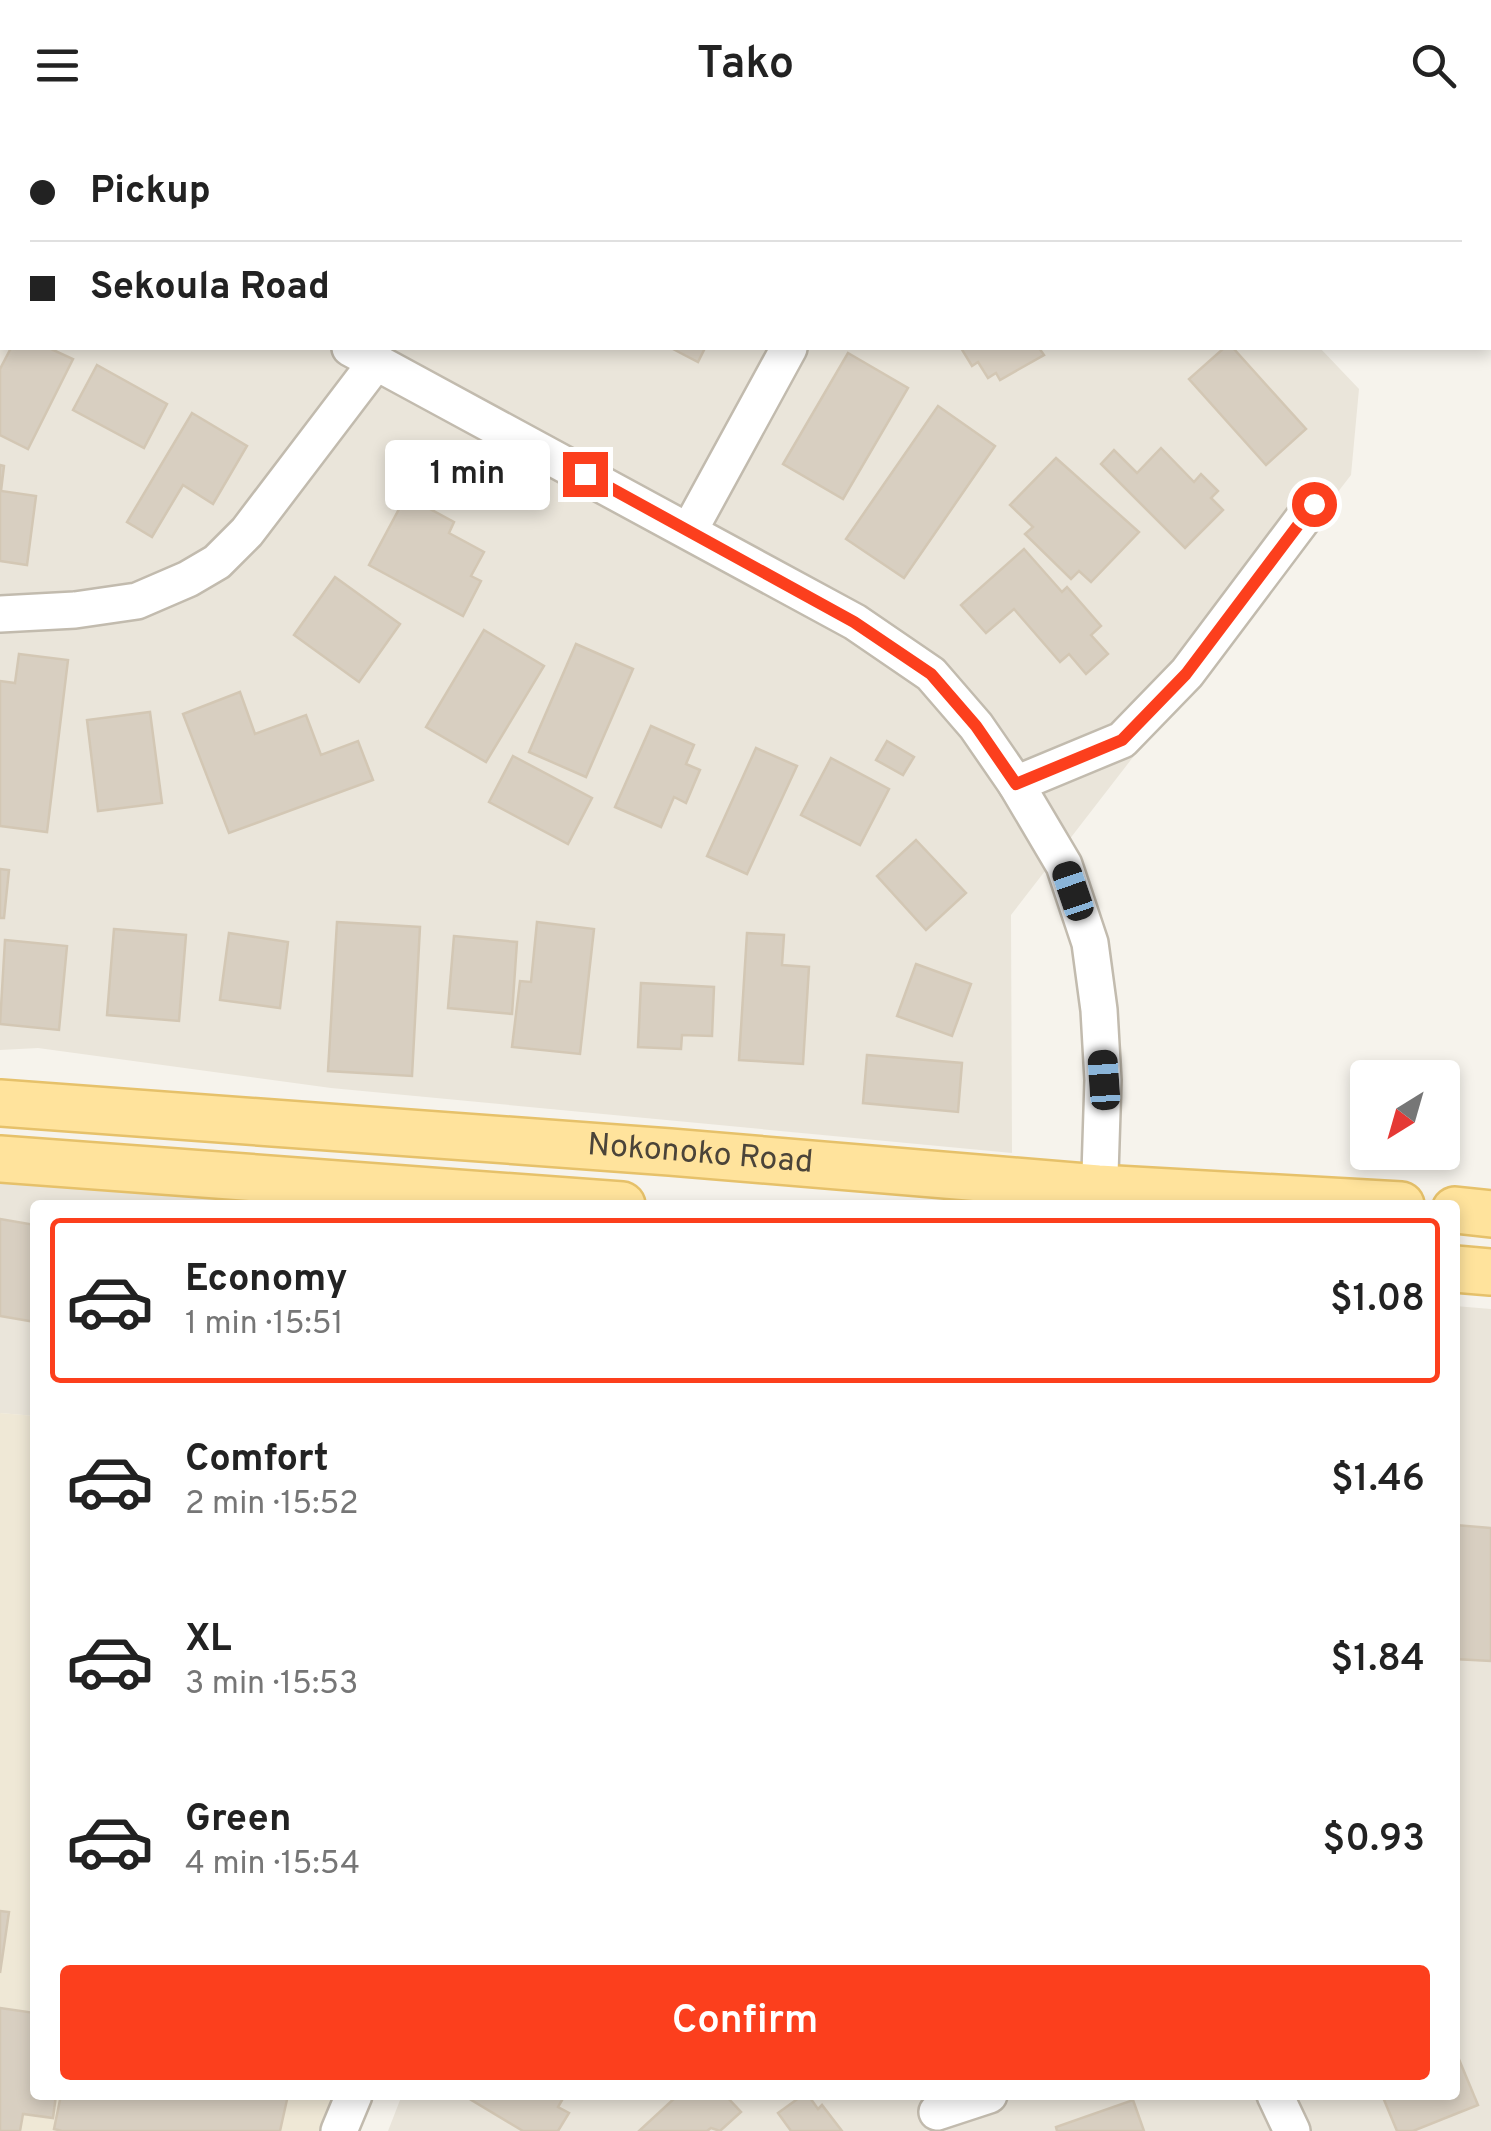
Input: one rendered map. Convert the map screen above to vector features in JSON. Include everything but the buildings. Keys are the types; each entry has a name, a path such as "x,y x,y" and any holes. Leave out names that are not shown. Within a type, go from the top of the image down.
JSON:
{"main road":[{"name":"Nokonoko Road","path":"0,1103 1099,1196 1233,1200"},
{"name":"Nokonoko Road","path":"0,1160 553,1200"},
{"path":"1460,1211 1491,1214"},
{"path":"1460,1269 1491,1272"}],"street":[{"path":"689,532 788,350"},
{"path":"0,614 138,602 217,562 247,532 363,354 854,622 931,674 976,726 1016,784 1064,865 1090,942 1104,1080 1099,1196"},
{"path":"1016,784 1122,740 1186,674 1314,504"},
{"path":"339,2131 352,2100"},
{"path":"937,2112 974,2100"},
{"path":"1277,2100 1292,2131"}],"shaded area":[{"path":"0,350 1322,350 1359,389 1351,475 1011,915 1012,1153 331,1088 38,1048 0,1050"},
{"path":"0,1174 257,1200 30,1200 30,1416 0,1413"},
{"path":"1460,1306 1491,1309 1491,2131 388,2131 400,2100 1460,2100"},
{"path":"0,1413 30,1416 30,2100 340,2100 329,2131 0,2131"}],"route":[{"path":"585,474 854,622 931,674 976,726 1016,784 1122,740 1186,674 1314,504"}]}
